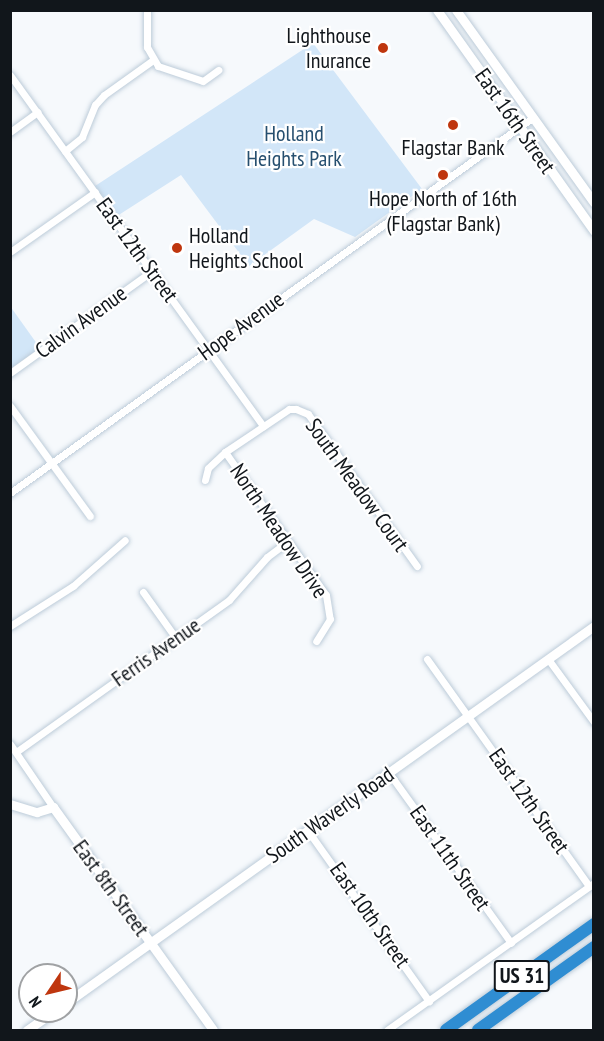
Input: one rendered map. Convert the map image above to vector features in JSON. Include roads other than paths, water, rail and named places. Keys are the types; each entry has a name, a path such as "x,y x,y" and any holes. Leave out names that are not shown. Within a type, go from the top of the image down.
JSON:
{"highway":[{"name":"US 31","path":"449,1030 594,924"},
{"name":"US 31","path":"478,1030 594,947"}],"main road":[{"name":"East 16th Street","path":"437,10 594,231"},
{"name":"East 16th Street","path":"456,10 594,203"},
{"name":"South Waverly Road","path":"78,994 594,626"},
{"path":"10,804 37,812 53,807"},
{"name":"East 8th Street","path":"53,807 213,1030"}],"street":[{"path":"147,10 147,47 158,66 203,81 218,70"},
{"path":"65,151 82,137 95,105 104,95 153,60"},
{"name":"East 12th Street","path":"10,75 263,426"},
{"path":"10,132 38,112"},
{"name":"Hope Avenue","path":"10,494 532,118"},
{"path":"10,252 95,192"},
{"name":"Calvin Avenue","path":"10,373 152,271"},
{"path":"10,406 90,516"},
{"name":"South Meadow Court","path":"205,480 208,468 225,452 263,426 290,409 308,414 417,566"},
{"name":"North Meadow Drive","path":"225,452 330,605 328,625 315,641"},
{"path":"10,626 73,586 125,540"},
{"name":"Ferris Avenue","path":"15,752 229,600 267,557 287,542"},
{"path":"143,592 175,638"},
{"name":"East 12th Street","path":"427,659 591,884"},
{"path":"548,659 594,722"},
{"name":"East 8th Street","path":"10,744 53,807"},
{"name":"East 11th Street","path":"389,772 512,942"},
{"name":"East 10th Street","path":"308,831 333,861 429,1001"},
{"path":"387,1030 591,884"}],"place":[{"name":"Lighthouse Inurance","path":"383,48"},
{"name":"Flagstar Bank","path":"453,125"},
{"name":"Hope North of 16th (Flagstar Bank)","path":"443,175"},
{"name":"Holland Heights School","path":"177,248"}],"park label":[{"name":"Holland Heights Park","path":"294,146"}]}
